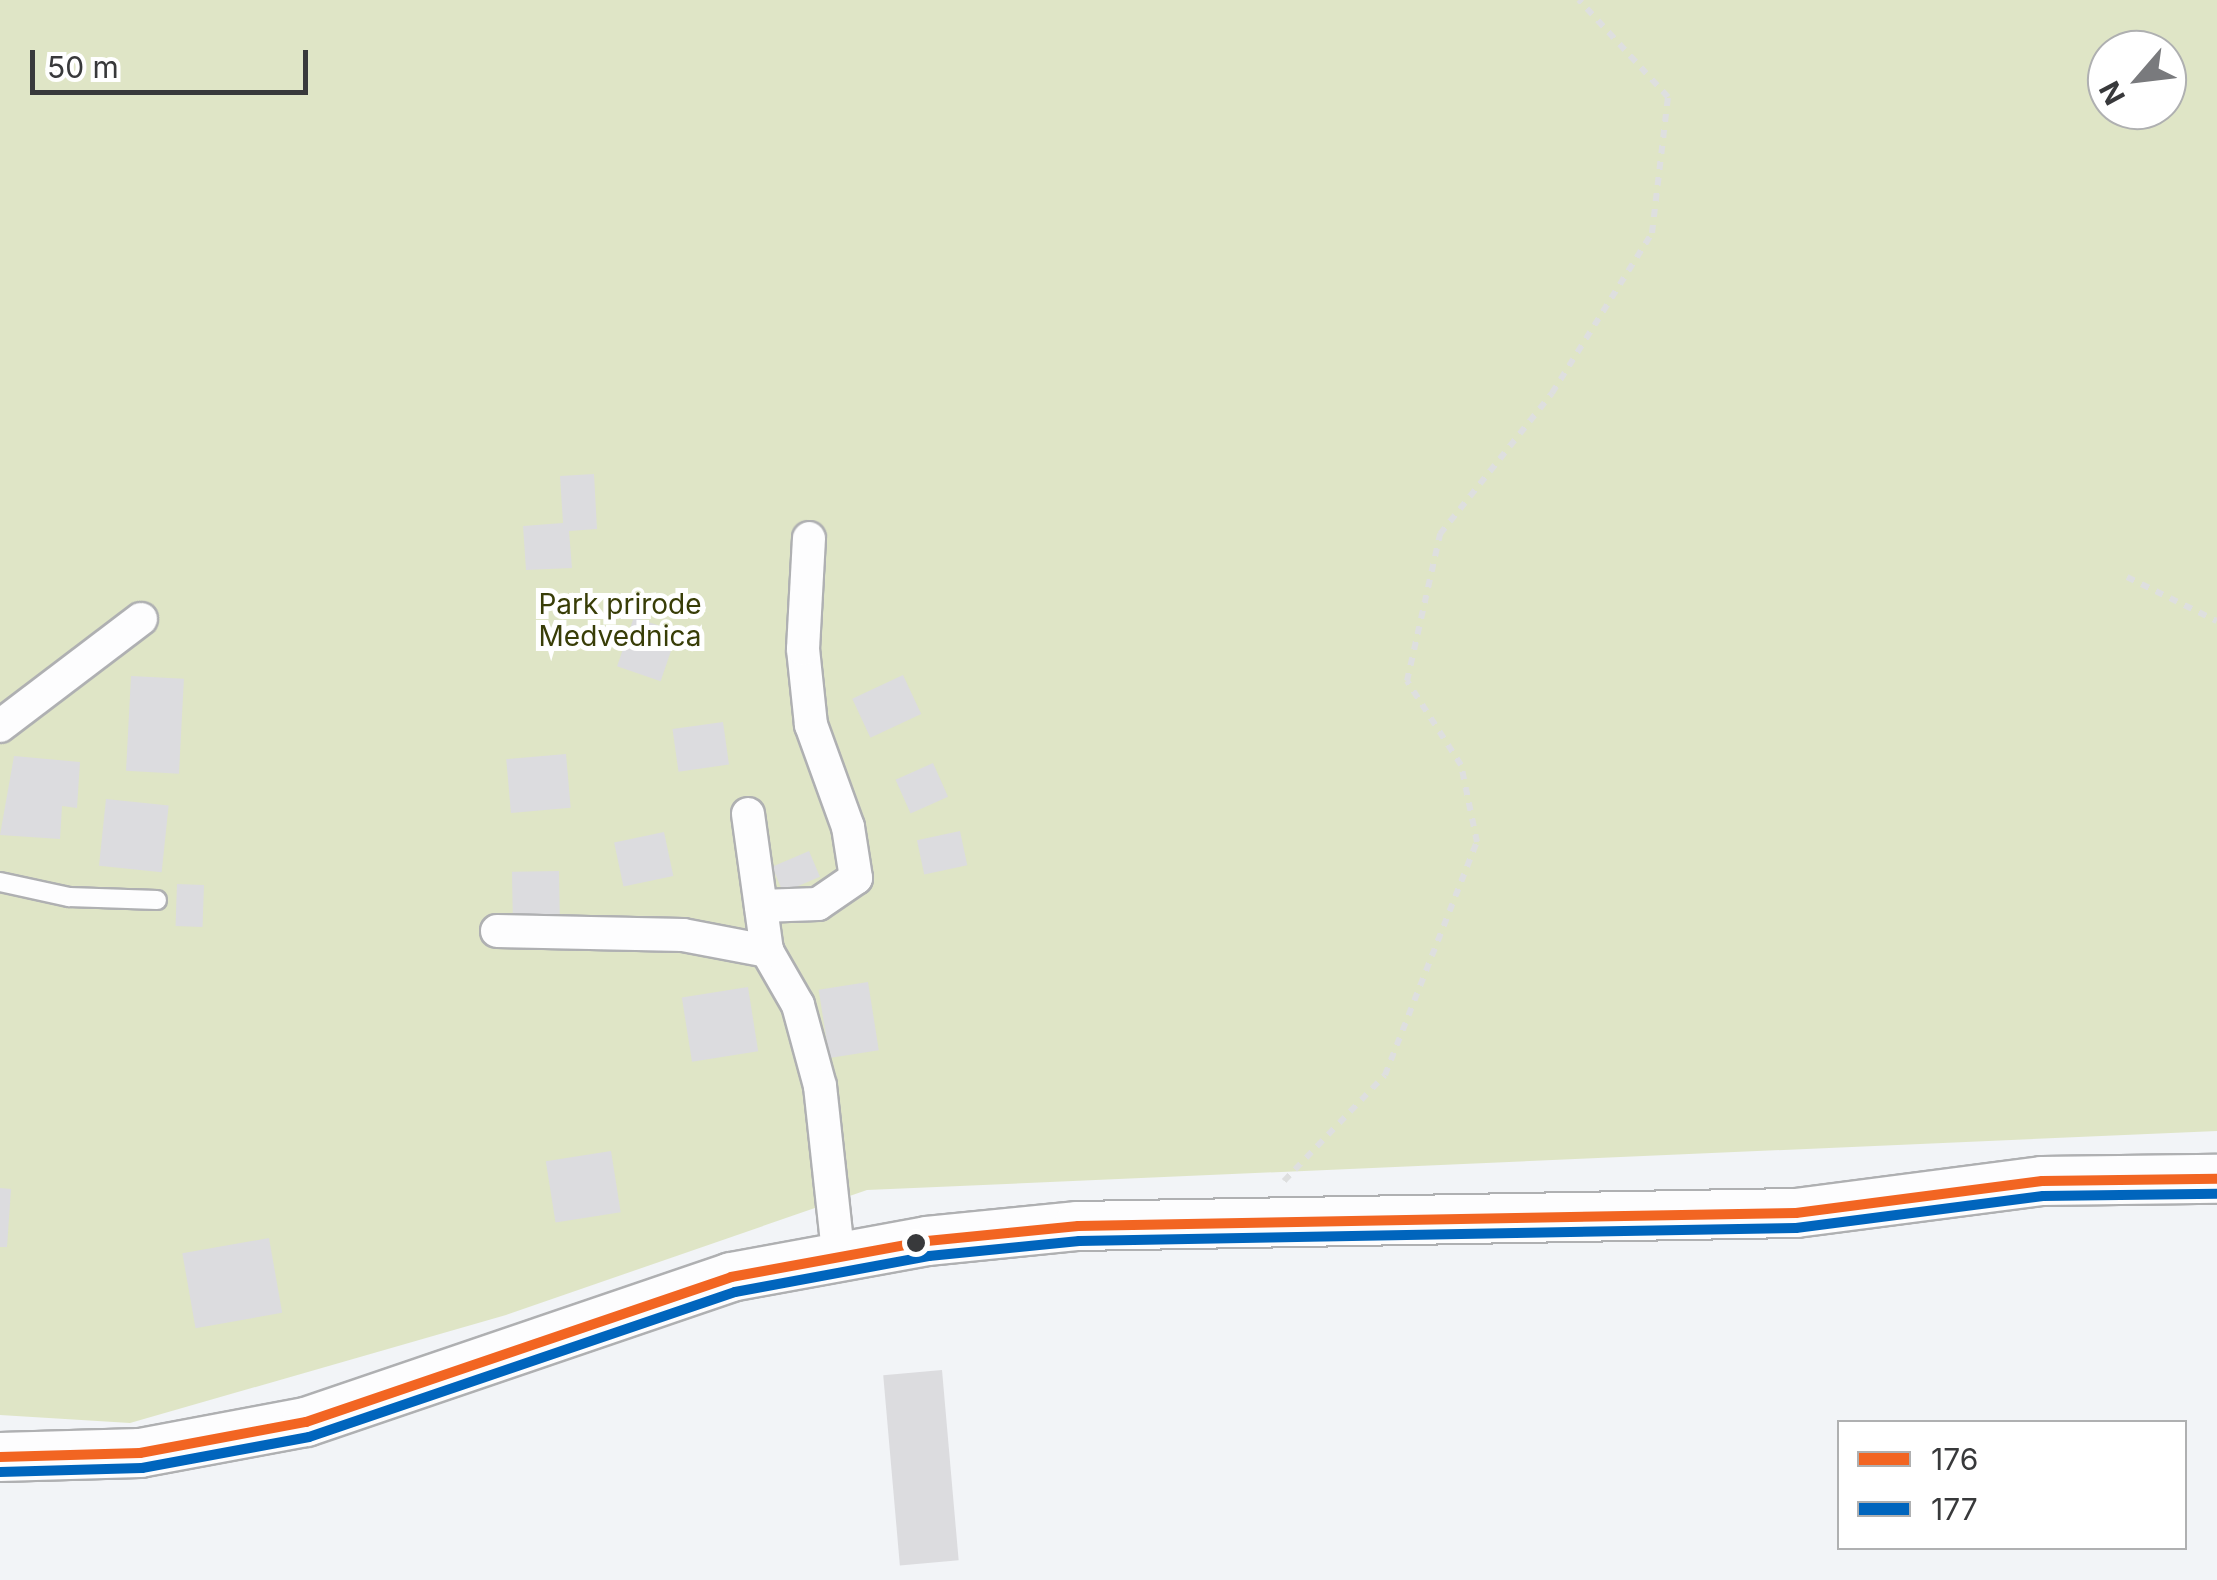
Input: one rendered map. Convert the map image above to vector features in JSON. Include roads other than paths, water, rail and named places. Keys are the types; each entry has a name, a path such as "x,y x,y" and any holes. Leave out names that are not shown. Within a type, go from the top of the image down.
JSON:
{"main road":[{"path":"0,1458 140,1453 306,1422 732,1277 838,1253 1078,1226 1796,1212 2042,1181 2217,1178"}],"street":[{"path":"761,906 818,904 856,878 848,827 811,725 810,538"},
{"path":"0,726 141,619"},
{"path":"748,814 767,951 798,1004 820,1086 838,1253"},
{"path":"497,931 683,935 767,951"}],"lane":[{"path":"0,882 157,900"}],"park label":[{"name":"Park prirode Medvednica","path":"620,620"}]}
